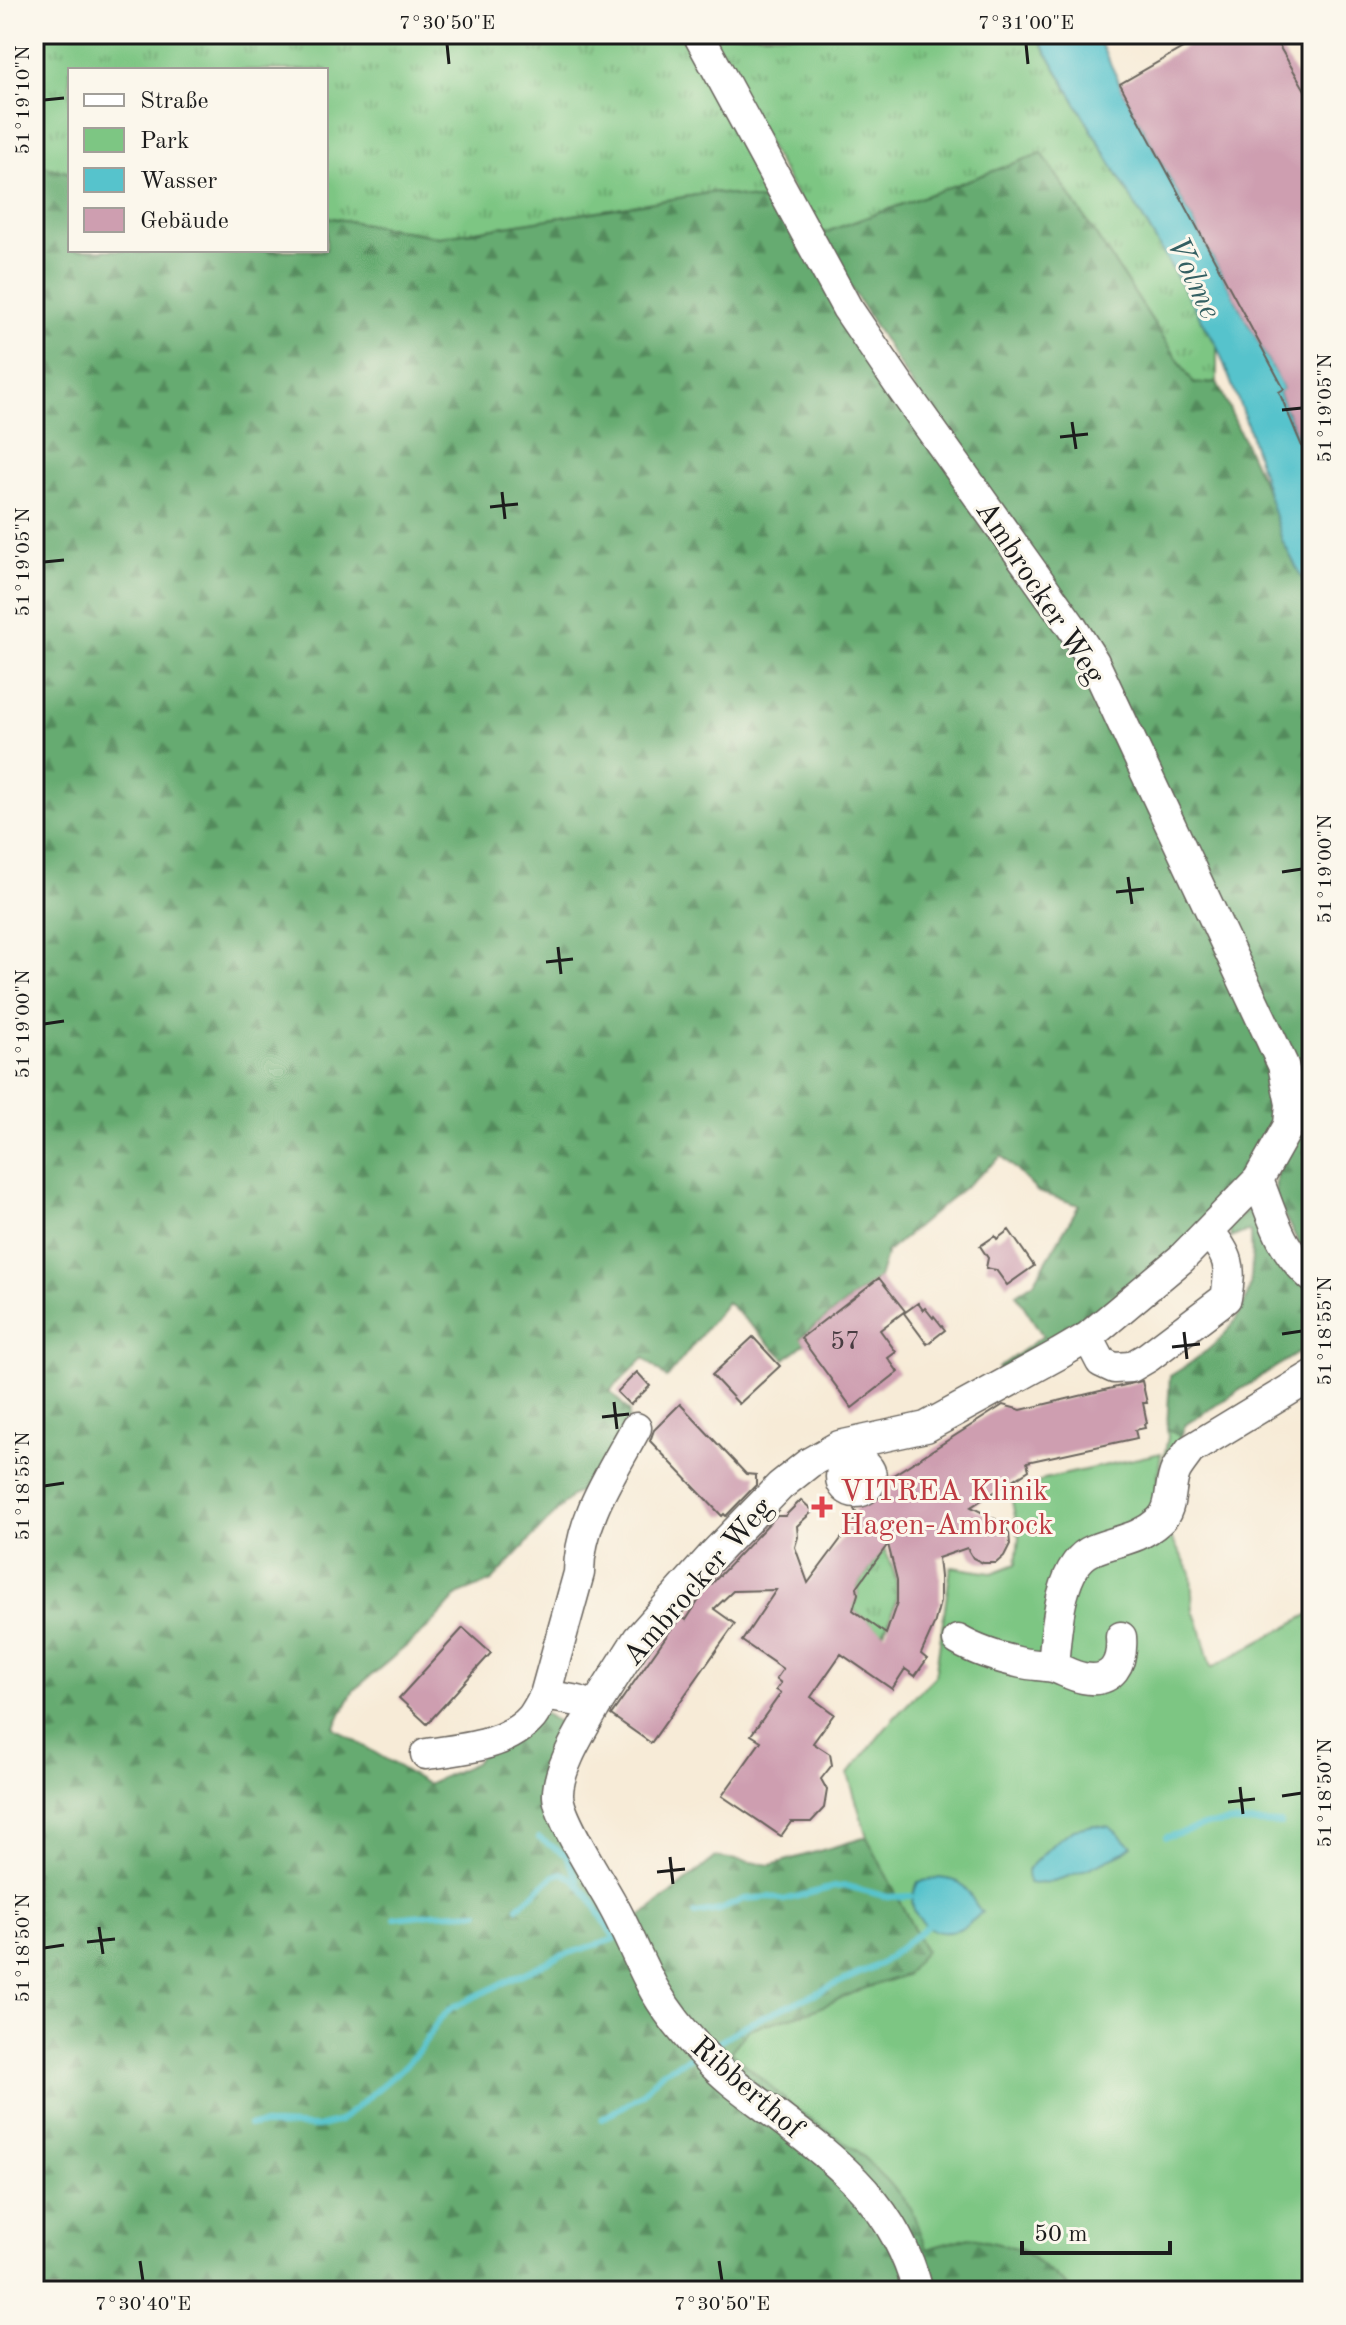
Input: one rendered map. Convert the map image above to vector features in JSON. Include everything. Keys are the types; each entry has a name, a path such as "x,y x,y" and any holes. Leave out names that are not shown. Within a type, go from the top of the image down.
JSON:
{"lane":[{"name":"Ambrocker Weg","path":"569,1828 558,1796 565,1761 595,1707 638,1639 761,1505 809,1463 839,1446 856,1452 926,1427 1088,1337 1181,1259 1258,1180 1289,1125 1291,1104 1283,1065 1094,662 847,308 698,34"},
{"path":"1258,1180 1284,1247 1294,1262 1312,1277"},
{"path":"1088,1337 1101,1362 1114,1368 1131,1367 1226,1298 1229,1278 1227,1256 1209,1231"},
{"path":"1053,1667 1061,1603 1078,1560 1088,1552 1141,1535 1161,1520 1167,1512 1177,1469 1190,1450 1312,1376"},
{"path":"426,1754 477,1747 514,1732 531,1717 545,1695 579,1573 579,1552 594,1506 636,1428"},
{"path":"958,1640 976,1651 1024,1664 1053,1667 1080,1678 1101,1678 1110,1674 1121,1658 1121,1637"},
{"path":"545,1695 595,1707"},
{"name":"Ribberthof","path":"569,1828 623,1922 655,1990 679,2025 736,2085 824,2152 866,2191 893,2227 918,2291"}],"green space":[{"path":"34,34 687,34 783,205 715,192 439,237 328,217 328,68 68,68 68,172 34,164"},
{"path":"707,34 1036,34 1217,346 1217,382 1194,384 1042,154 818,235"},
{"path":"1042,153 1194,384 1217,382 1312,590 1312,1268 1275,1198 1276,1175 1300,1126 1104,665 918,395 818,235"},
{"path":"34,164 68,172 68,252 328,252 328,217 439,237 715,192 783,205 1072,641 1260,1031 1280,1106 1272,1138 1225,1205 1107,1311 1003,1374 998,1368 1043,1336 1016,1294 1034,1282 1079,1205 1038,1192 1002,1156 887,1252 879,1278 801,1337 805,1343 785,1359 727,1302 667,1378 644,1358 610,1391 629,1411 628,1429 598,1485 572,1495 492,1581 459,1594 429,1627 354,1690 334,1728 427,1784 475,1763 481,1754 544,1713 560,1724 565,1722 575,1729 555,1795 622,1932 716,1857 771,1865 867,1837 925,1951 906,1975 857,1991 812,2011 749,2029 731,2051 792,2106 856,2150 888,2181 911,2207 926,2249 969,2237 1021,2249 1074,2291 34,2291"},
{"path":"1249,1209 1254,1209 1312,1288 1312,1344 1185,1425 1181,1437 1167,1428 1170,1376 1211,1347 1234,1322 1242,1308 1251,1276 1251,1232 1231,1238 1229,1226"},
{"path":"1167,1428 1181,1437 1169,1473 1159,1483 1168,1437"},
{"path":"1161,1453 1155,1498 1161,1520 1191,1573 1193,1612 1211,1668 1312,1613 1312,2291 1074,2291 1021,2249 969,2237 926,2249 911,2208 888,2181 856,2150 792,2106 731,2051 749,2029 812,2011 857,1991 906,1975 925,1951 867,1837 848,1774 894,1718 935,1676 951,1567 992,1573 1016,1564 1019,1537 1012,1501 1044,1479"},
{"path":"884,1549 894,1571 897,1591 893,1611 883,1633 852,1609 858,1594 857,1587"}],"water":[{"name":"Volme","path":"1036,34 1096,34 1284,389 1279,393 1312,470 1312,597 1282,540 1247,424 1217,346"},
{"path":"1094,1825 1110,1827 1132,1846 1076,1874 1050,1882 1028,1883 1027,1870 1056,1841 1074,1829"},
{"path":"939,1878 960,1883 982,1912 967,1925 950,1932 934,1930 926,1925 912,1904 918,1882"}],"building":[{"path":"1207,34 1272,34 1312,102 1312,470 1279,392 1284,389 1120,84"},
{"path":"1009,1230 1034,1266 1007,1285 996,1270 986,1268 988,1258 980,1246"},
{"path":"879,1278 905,1311 880,1330 896,1352 888,1358 898,1372 852,1408 801,1338"},
{"path":"918,1303 945,1330 927,1344 904,1313"},
{"path":"753,1337 780,1366 739,1404 712,1375"},
{"path":"637,1372 650,1386 630,1405 617,1392"},
{"path":"1142,1381 1147,1423 1144,1424 1145,1428 1135,1430 1137,1438 1027,1462 1029,1470 971,1507 1003,1523 1009,1533 1010,1544 996,1563 983,1563 973,1558 967,1548 938,1558 940,1602 921,1654 927,1659 915,1676 905,1669 892,1689 841,1654 811,1697 834,1714 813,1743 830,1754 832,1765 821,1779 827,1790 824,1808 811,1822 791,1822 781,1836 722,1796 761,1741 751,1735 781,1693 776,1690 781,1683 776,1679 783,1669 742,1641 776,1590 733,1591 714,1609 735,1624 651,1743 611,1715 672,1628 682,1617 686,1620 704,1592 776,1516 785,1516 801,1500 813,1511 797,1526 795,1547 808,1583 858,1516 854,1509 880,1492 873,1488 1003,1405 1021,1410","holes":["888,1544 897,1580 897,1602 886,1634 853,1610 857,1587"]},
{"path":"680,1404 746,1474 756,1475 756,1485 726,1516 722,1516 650,1441 654,1430"},
{"path":"463,1628 491,1653 427,1724 399,1698"}],"waterway":[{"path":"1166,1837 1206,1825 1233,1822 1281,1824"},
{"path":"539,1838 567,1856 578,1880"},
{"path":"249,2125 317,2127 340,2121 404,2067 451,2008 560,1956 615,1939 585,1892 562,1873 554,1876 518,1907"},
{"path":"695,1914 720,1910 744,1899 772,1897 784,1900 834,1887 847,1886 888,1897 911,1896"},
{"path":"395,1918 478,1912"},
{"path":"709,2047 746,2025 880,1964 926,1927"},
{"path":"602,2119 641,2095 662,2072 693,2056"}],"place":[{"name":"VITREA Klinik Hagen-Ambrock","path":"822,1507"}]}
